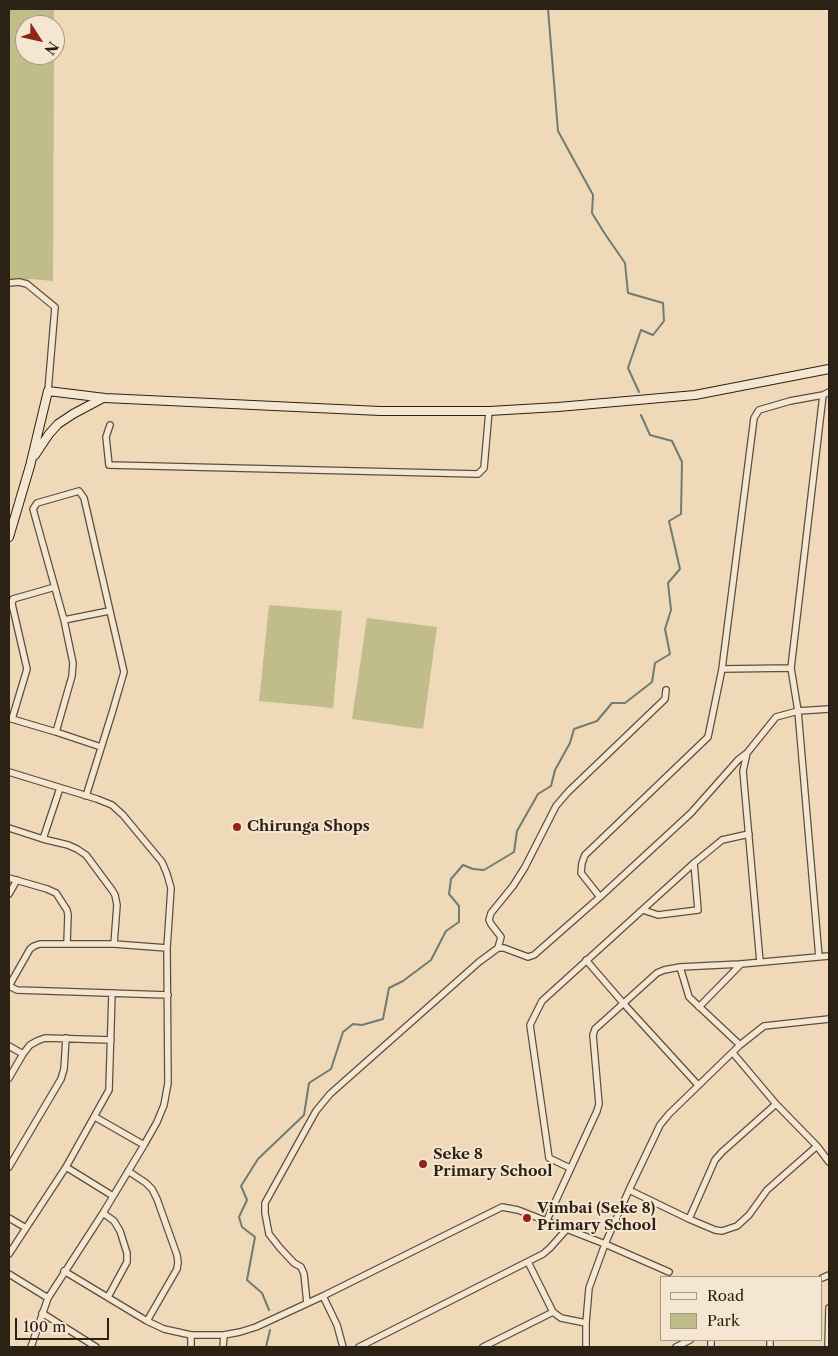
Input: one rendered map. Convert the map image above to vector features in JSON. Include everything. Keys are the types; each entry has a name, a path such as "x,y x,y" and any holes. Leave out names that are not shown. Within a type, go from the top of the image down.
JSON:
{"main road":[{"path":"9,537 30,466 48,392 105,398 380,411 488,411 695,395 829,369"},
{"path":"30,466 42,443 58,424 72,414 105,398"}],"street":[{"path":"9,283 24,282 28,284 55,307 48,392"},
{"path":"600,897 581,873 585,855 708,737 722,669 754,418 759,410 790,401 826,394 791,668 798,711 818,957"},
{"path":"110,425 106,437 109,465 478,474 484,468 488,411"},
{"path":"56,732 74,671 64,620 33,509 37,503 80,492 84,498 124,665 124,672 86,796"},
{"path":"55,587 13,599 12,604 27,669 10,719 102,747"},
{"path":"64,620 110,611"},
{"path":"722,669 791,668"},
{"path":"498,948 500,937 489,920 491,913 525,867 556,806 568,792 665,699 666,690"},
{"path":"307,1303 304,1274 301,1268 294,1263 269,1234 265,1203 307,1125 330,1094 479,962 498,948 504,948 528,957 534,955 691,814 776,717 798,711 829,709"},
{"path":"747,752 743,771 760,962"},
{"path":"9,772 112,805 123,815 162,862 171,888 167,948 168,1084 164,1104 157,1122 128,1172 48,1298 31,1347"},
{"path":"44,840 60,788"},
{"path":"9,828 44,840 68,845 86,855 115,895 117,905 114,944"},
{"path":"570,1168 550,1158 530,1025 542,1001 694,863 722,840 749,834"},
{"path":"643,910 658,915 698,910 694,863"},
{"path":"9,878 52,890 60,898 68,915 67,944"},
{"path":"9,894 17,880"},
{"path":"167,948 114,944 40,944 30,949 9,986 17,990 168,995"},
{"path":"546,1222 599,1104 593,1035 595,1029 657,973 664,970 680,967 829,956"},
{"path":"586,960 698,1085"},
{"path":"699,1007 741,964"},
{"path":"680,967 689,997 740,1046"},
{"path":"9,1254 66,1167 109,1090 112,993"},
{"path":"586,1347 589,1288 605,1244 660,1125 698,1085 764,1026 829,1019"},
{"path":"9,1078 30,1045 45,1038 111,1040"},
{"path":"9,1167 61,1079 64,1069 66,1038"},
{"path":"9,1046 23,1054"},
{"path":"733,1053 776,1104 817,1146 829,1162"},
{"path":"689,1219 715,1160 776,1104"},
{"path":"95,1117 144,1145"},
{"path":"629,1190 689,1219 722,1231 737,1226 749,1215 766,1190 817,1146"},
{"path":"66,1167 113,1196"},
{"path":"128,1172 152,1189 178,1262 177,1268 147,1321"},
{"path":"64,1271 147,1321 164,1329 191,1335 224,1336 256,1327 324,1296 502,1207 518,1210 605,1244 669,1272"},
{"path":"103,1213 114,1221 128,1253 127,1262 108,1297"},
{"path":"9,1218 26,1228"},
{"path":"359,1347 543,1254 566,1230"},
{"path":"528,1262 553,1312 561,1318 586,1323"},
{"path":"9,1274 48,1298"},
{"path":"324,1296 337,1325 343,1347"},
{"path":"828,1347 829,1308"},
{"path":"483,1347 553,1312"},
{"path":"42,1313 96,1347"},
{"path":"191,1335 191,1347"},
{"path":"223,1347 224,1336"},
{"path":"676,1347 688,1341"}],"green space":[{"path":"9,9 54,9 54,15 15,15 15,65 54,65 53,281 31,279 9,282"},
{"path":"269,605 342,611 333,708 259,701"},
{"path":"367,618 437,627 423,729 352,719"}],"waterway":[{"path":"548,9 558,131 593,195 592,213 625,263 628,293 663,303 664,321 653,335 641,330 628,368 639,392"},
{"path":"269,1310 262,1293 247,1280 255,1237 242,1227 239,1217 247,1200 241,1186 258,1159 304,1115 309,1083 331,1069 343,1032 353,1024 362,1025 383,1019 389,988 403,981 431,960 446,931 459,922 459,906 449,894 451,879 463,865 473,869 484,870 514,852 517,831 538,794 551,786 555,770 570,743 574,729 597,721 612,703 625,703 652,682 655,663 670,654 665,629 671,610 668,583 680,569 669,521 681,514 682,462 672,441 650,435 641,415"},
{"path":"266,1347 270,1330"}],"place":[{"name":"Chirunga Shops","path":"237,827"},
{"name":"Seke 8 Primary School","path":"423,1164"},
{"name":"Vimbai (Seke 8) Primary School","path":"527,1218"}]}
